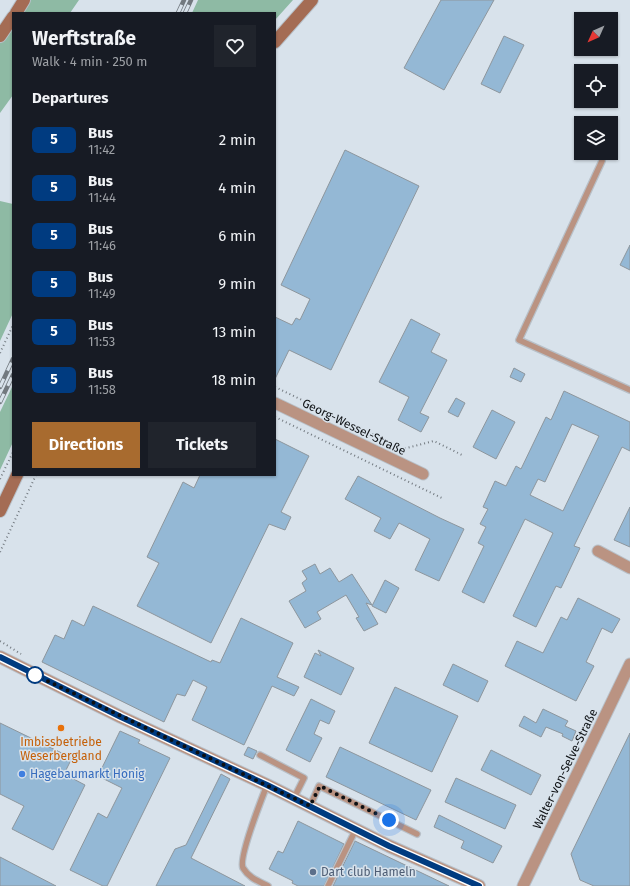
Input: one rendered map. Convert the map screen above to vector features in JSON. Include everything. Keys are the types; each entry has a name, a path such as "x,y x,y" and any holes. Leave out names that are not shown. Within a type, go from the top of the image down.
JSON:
{"main road":[{"path":"17,12 24,0"},
{"path":"276,41 312,0"},
{"path":"0,36 12,18"},
{"path":"0,511 17,476"}],"street":[{"name":"Georg-Wessel-Straße","path":"276,403 423,474"},
{"path":"598,551 630,568"},
{"path":"0,657 121,717 294,798 458,880 479,886"},
{"name":"Walter-von-Selve-Straße","path":"522,886 630,664"}],"lane":[{"path":"602,161 519,340 630,390"},
{"path":"260,755 304,778 294,798"},
{"path":"267,785 242,857 242,867 251,878 268,886"},
{"path":"310,806 320,786 417,834"},
{"path":"328,886 356,830"}],"path":[{"path":"0,353 12,327"},
{"path":"276,387 403,450 434,441 464,456"},
{"path":"276,417 444,499"},
{"path":"0,479 12,454"},
{"path":"0,552 36,476"},
{"path":"0,641 24,656"}],"green space":[{"path":"25,0 79,0 71,12 18,12"},
{"path":"198,0 293,0 276,19 276,12 192,12"},
{"path":"12,19 12,96 0,113 0,37"},
{"path":"0,201 12,204 12,315 0,341"},
{"path":"12,387 12,444 0,470 0,412"}],"building":[{"path":"441,0 494,0 444,90 404,68"},
{"path":"504,36 524,45 500,93 481,84"},
{"path":"345,150 419,186 331,370 289,350 276,377 276,317 292,325 296,318 300,320 310,299 281,285"},
{"path":"630,245 630,270 620,265"},
{"path":"411,319 440,334 431,352 447,360 420,413 429,417 421,432 398,420 409,397 379,382"},
{"path":"514,368 525,374 521,382 510,377"},
{"path":"564,391 630,422 630,451 622,447 574,546 580,548 561,588 556,586 536,627 513,616 553,533 525,519 484,603 462,592 484,546 478,543 486,527 480,524 488,509 483,507 495,481 506,486 516,466 521,469 546,417 551,420","holes":["572,424 599,436 563,511 530,495 538,479 545,482"]},
{"path":"456,398 465,403 458,417 448,412"},
{"path":"492,410 515,422 496,459 473,447"},
{"path":"276,440 309,456 281,512 291,517 285,530 269,524 211,643 137,606 159,563 147,557 183,482 194,488 200,476 276,476"},
{"path":"358,476 464,529 439,581 415,570 430,539 399,523 390,539 374,531 381,518 345,499"},
{"path":"630,507 630,547 614,540"},
{"path":"315,564 320,574 330,568 339,582 352,574 372,605 366,603 378,624 364,631 356,618 359,617 346,595 317,612 321,619 305,628 289,601 306,591 302,583 307,579 302,571"},
{"path":"385,580 399,588 386,613 372,606"},
{"path":"578,598 620,619 612,633 602,628 586,662 594,666 576,701 505,666 517,641 543,653 561,617 567,620"},
{"path":"93,606 211,662 212,660 220,663 241,618 293,643 277,677 299,687 294,696 272,686 244,745 192,720 207,687 193,680 185,696 177,694 164,722 42,662 55,635 64,639 72,620 84,626"},
{"path":"318,650 354,668 341,695 304,677 315,653 321,656"},
{"path":"453,664 488,681 478,702 443,685"},
{"path":"395,687 458,716 432,772 369,743"},
{"path":"311,699 335,711 329,724 320,720 314,734 322,738 310,762 286,750"},
{"path":"543,709 568,721 565,726 576,731 572,741 562,736 563,734 546,727 541,737 519,726 524,716 536,723"},
{"path":"0,723 72,758 64,774 85,785 53,850 12,829 24,806 0,794"},
{"path":"120,731 140,740 138,743 170,758 107,886 103,886 70,870 98,813 107,818 122,788 98,776"},
{"path":"630,733 630,886 594,886 580,880 571,854"},
{"path":"248,747 257,751 253,759 244,755"},
{"path":"340,747 431,790 416,820 326,777"},
{"path":"491,750 541,775 531,795 481,770"},
{"path":"221,774 230,779 191,858 245,886 156,886 175,849 186,845"},
{"path":"456,778 516,805 505,829 445,802"},
{"path":"439,815 502,846 493,863 461,848 464,841 434,827"},
{"path":"298,821 344,844 324,886 298,886 292,883 293,881 269,869 278,851 283,853"},
{"path":"355,841 449,886 333,886"},
{"path":"0,857 56,886 0,886"}],"railway":[{"path":"178,12 184,0"},
{"path":"185,12 191,0"},
{"path":"0,387 12,361"},
{"path":"0,402 12,377"}],"bus line":[{"name":"5","path":"0,657 121,717 267,785 389,846 479,886"}],"place":[{"name":"Imbissbetriebe Weserbergland","path":"61,728"},
{"name":"Hagebaumarkt Honig","path":"22,774"},
{"name":"Dart club Hameln","path":"313,872"}],"route":[{"path":"35,675 310,806 320,786 389,820"}]}
